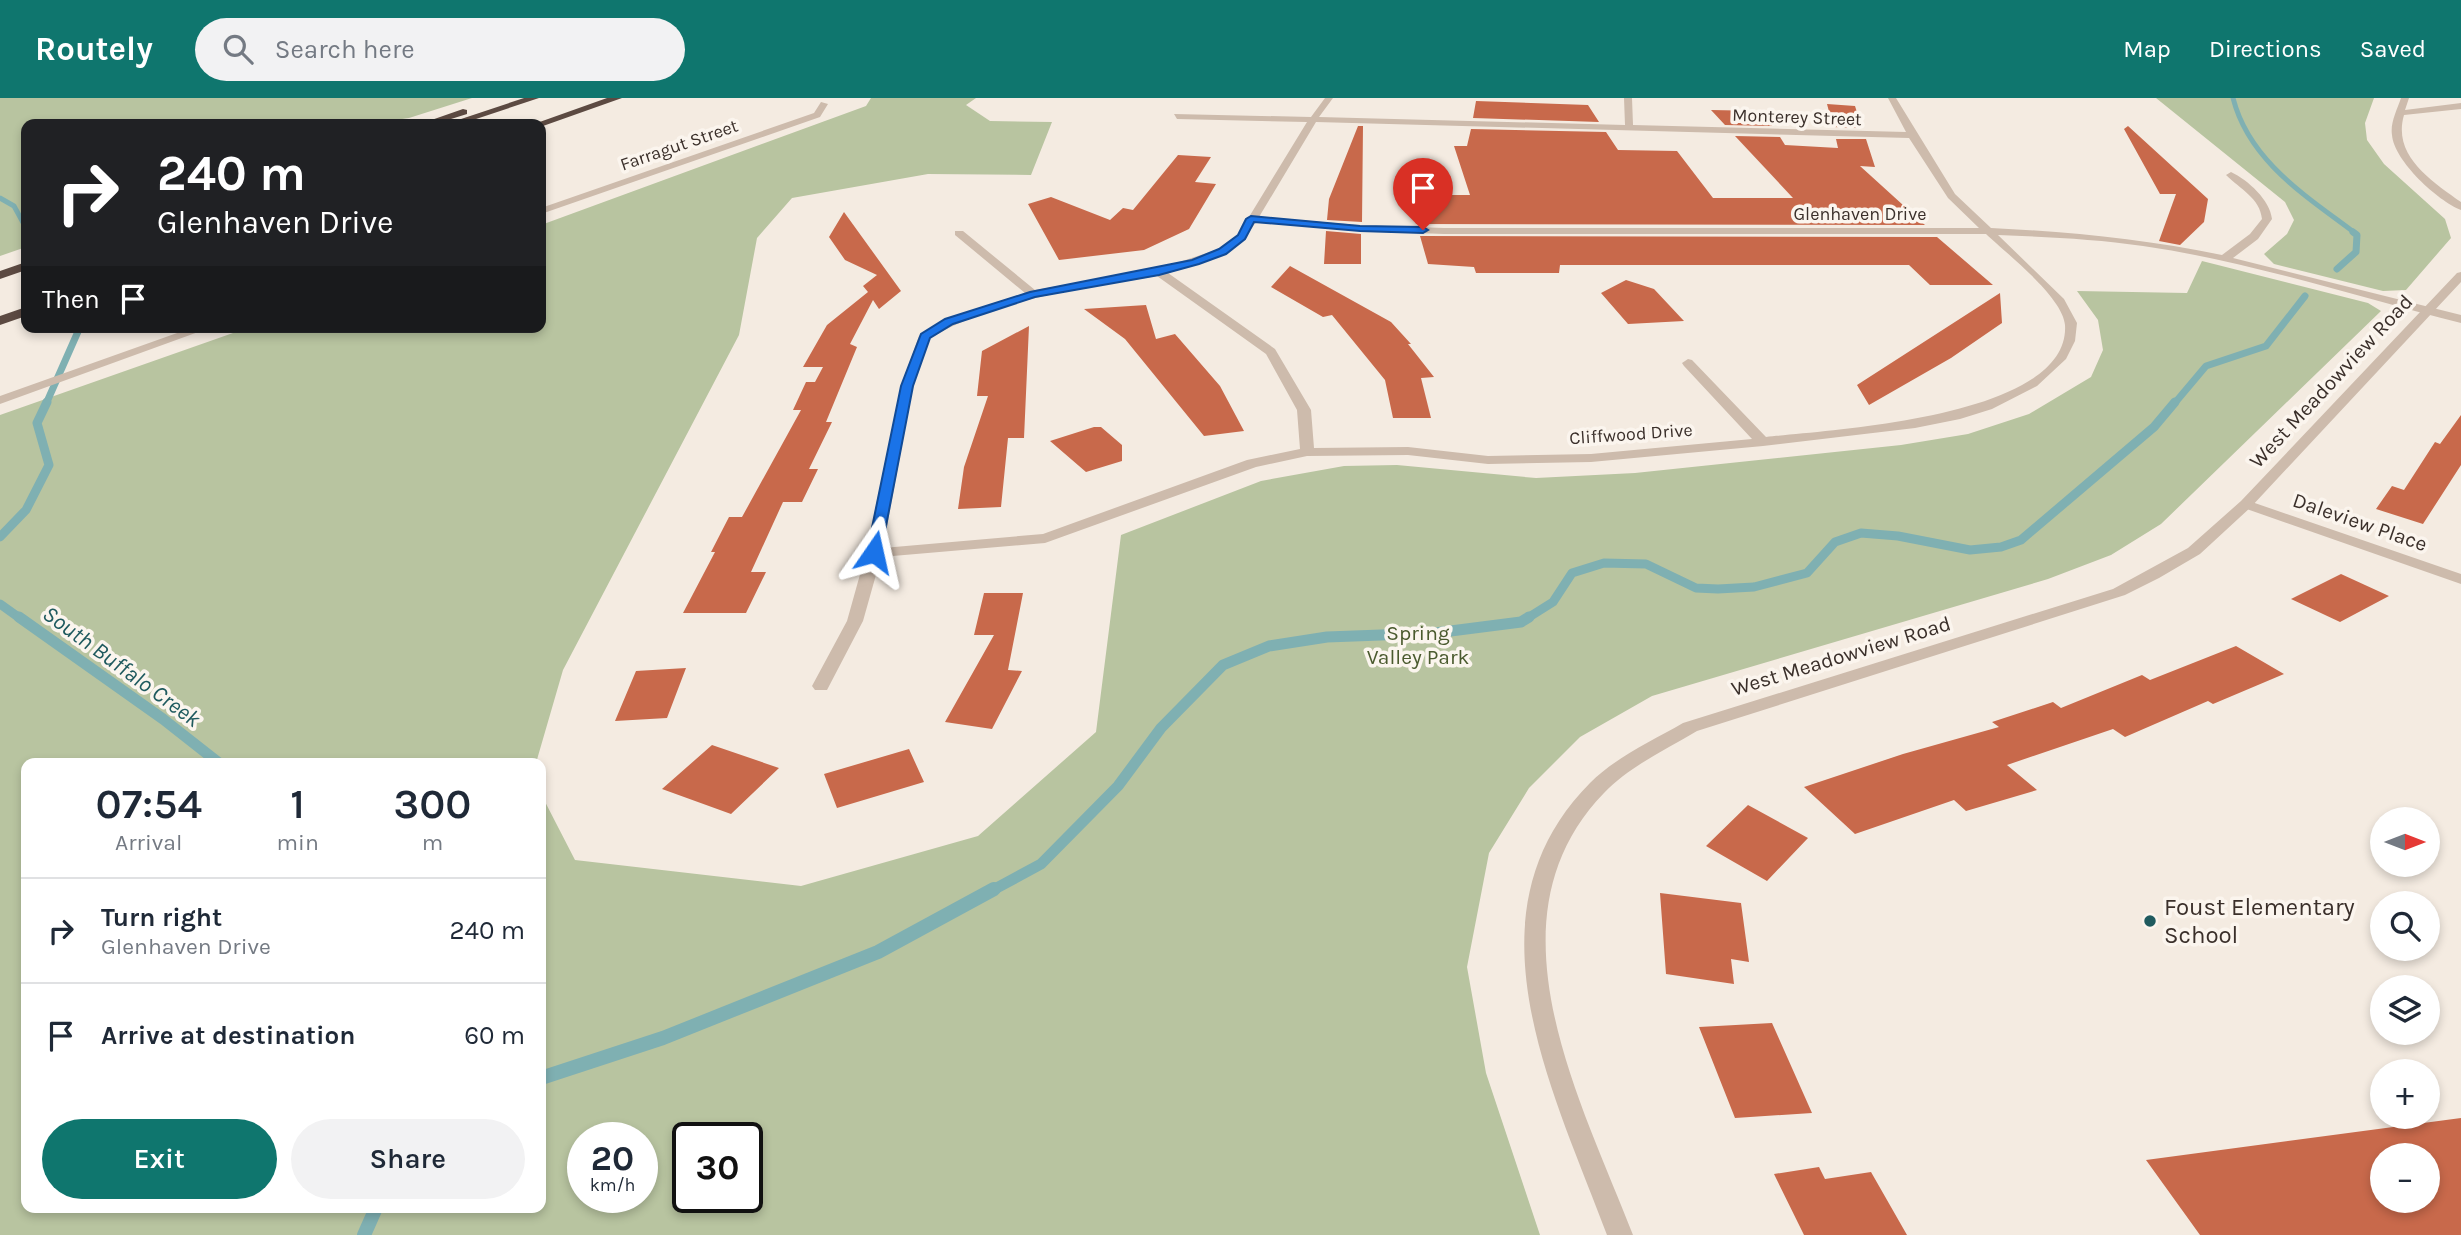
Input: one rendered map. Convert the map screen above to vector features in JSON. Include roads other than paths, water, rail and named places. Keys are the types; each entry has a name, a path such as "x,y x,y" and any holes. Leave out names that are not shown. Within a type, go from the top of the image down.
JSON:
{"highway":[{"path":"440,119 505,98"},
{"path":"467,119 534,98"},
{"path":"546,122 617,98"},
{"path":"0,275 21,268"},
{"path":"0,321 21,313"}],"street":[{"path":"821,686 855,621 874,552 907,386 925,337 949,322 1033,294 1159,272 1223,251 1242,237 1329,98"},
{"path":"1628,98 1629,128"},
{"name":"Cliffwood Drive","path":"874,552 1045,538 1252,463 1307,452 1408,451 1488,460 1591,457 1763,442 1955,416 1987,406 2032,383 2049,370 2062,356 2069,341 2071,323 2060,301 2051,291 1942,185 1892,98"},
{"path":"2405,98 2396,135 2399,147 2426,181 2461,208"},
{"path":"2433,100 2461,105"},
{"name":"Farragut Street","path":"546,209 817,115 824,104"},
{"path":"2401,113 2461,105"},
{"name":"Monterey Street","path":"1177,116 1912,135"},
{"path":"2224,259 2260,232 2267,220 2259,196 2231,175"},
{"name":"Glenhaven Drive","path":"1251,219 1360,228 1444,231 1987,231 2103,237 2224,259 2461,319"},
{"path":"959,233 1033,294"},
{"path":"1159,272 1271,352 1304,410 1307,452"},
{"name":"West Meadowview Road","path":"1620,1235 1570,1103 1542,1018 1534,964 1536,908 1545,870 1566,828 1597,788 1629,762 1690,727 2119,592 2153,576 2194,551 2246,504 2461,275"},
{"path":"0,400 189,333"},
{"path":"1688,363 1763,442"},
{"name":"Daleview Place","path":"2246,504 2461,579"}],"waterway":[{"path":"2233,98 2241,120 2266,159 2299,191 2355,233"},
{"name":"South Buffalo Creek","path":"0,198 14,206 21,219"},
{"path":"2337,269 2356,252 2357,235 2353,232"},
{"path":"2174,404 2206,366 2266,346 2305,296"},
{"name":"South Buffalo Creek","path":"46,404 77,333"},
{"name":"South Buffalo Creek","path":"0,537 26,510 49,465 37,423 47,402"},
{"path":"1526,619 1553,602 1572,573 1604,563 1646,564 1696,588 1718,589 1754,587 1807,573 1835,542 1861,533 1898,536 1970,550 2001,547 2021,540 2154,427 2175,402"},
{"name":"South Buffalo Creek","path":"0,604 21,619"},
{"name":"South Buffalo Creek","path":"19,617 163,719 213,758"},
{"path":"991,891 1041,864 1118,786 1161,728 1223,665 1269,646 1327,637 1435,633 1521,622 1529,617"},
{"path":"546,1076 663,1038 878,952 994,889"},
{"name":"South Buffalo Creek","path":"364,1235 374,1213"}],"place":[{"name":"Foust Elementary School","path":"2150,921"}],"park label":[{"name":"Spring Valley Park","path":"1418,645"}]}
